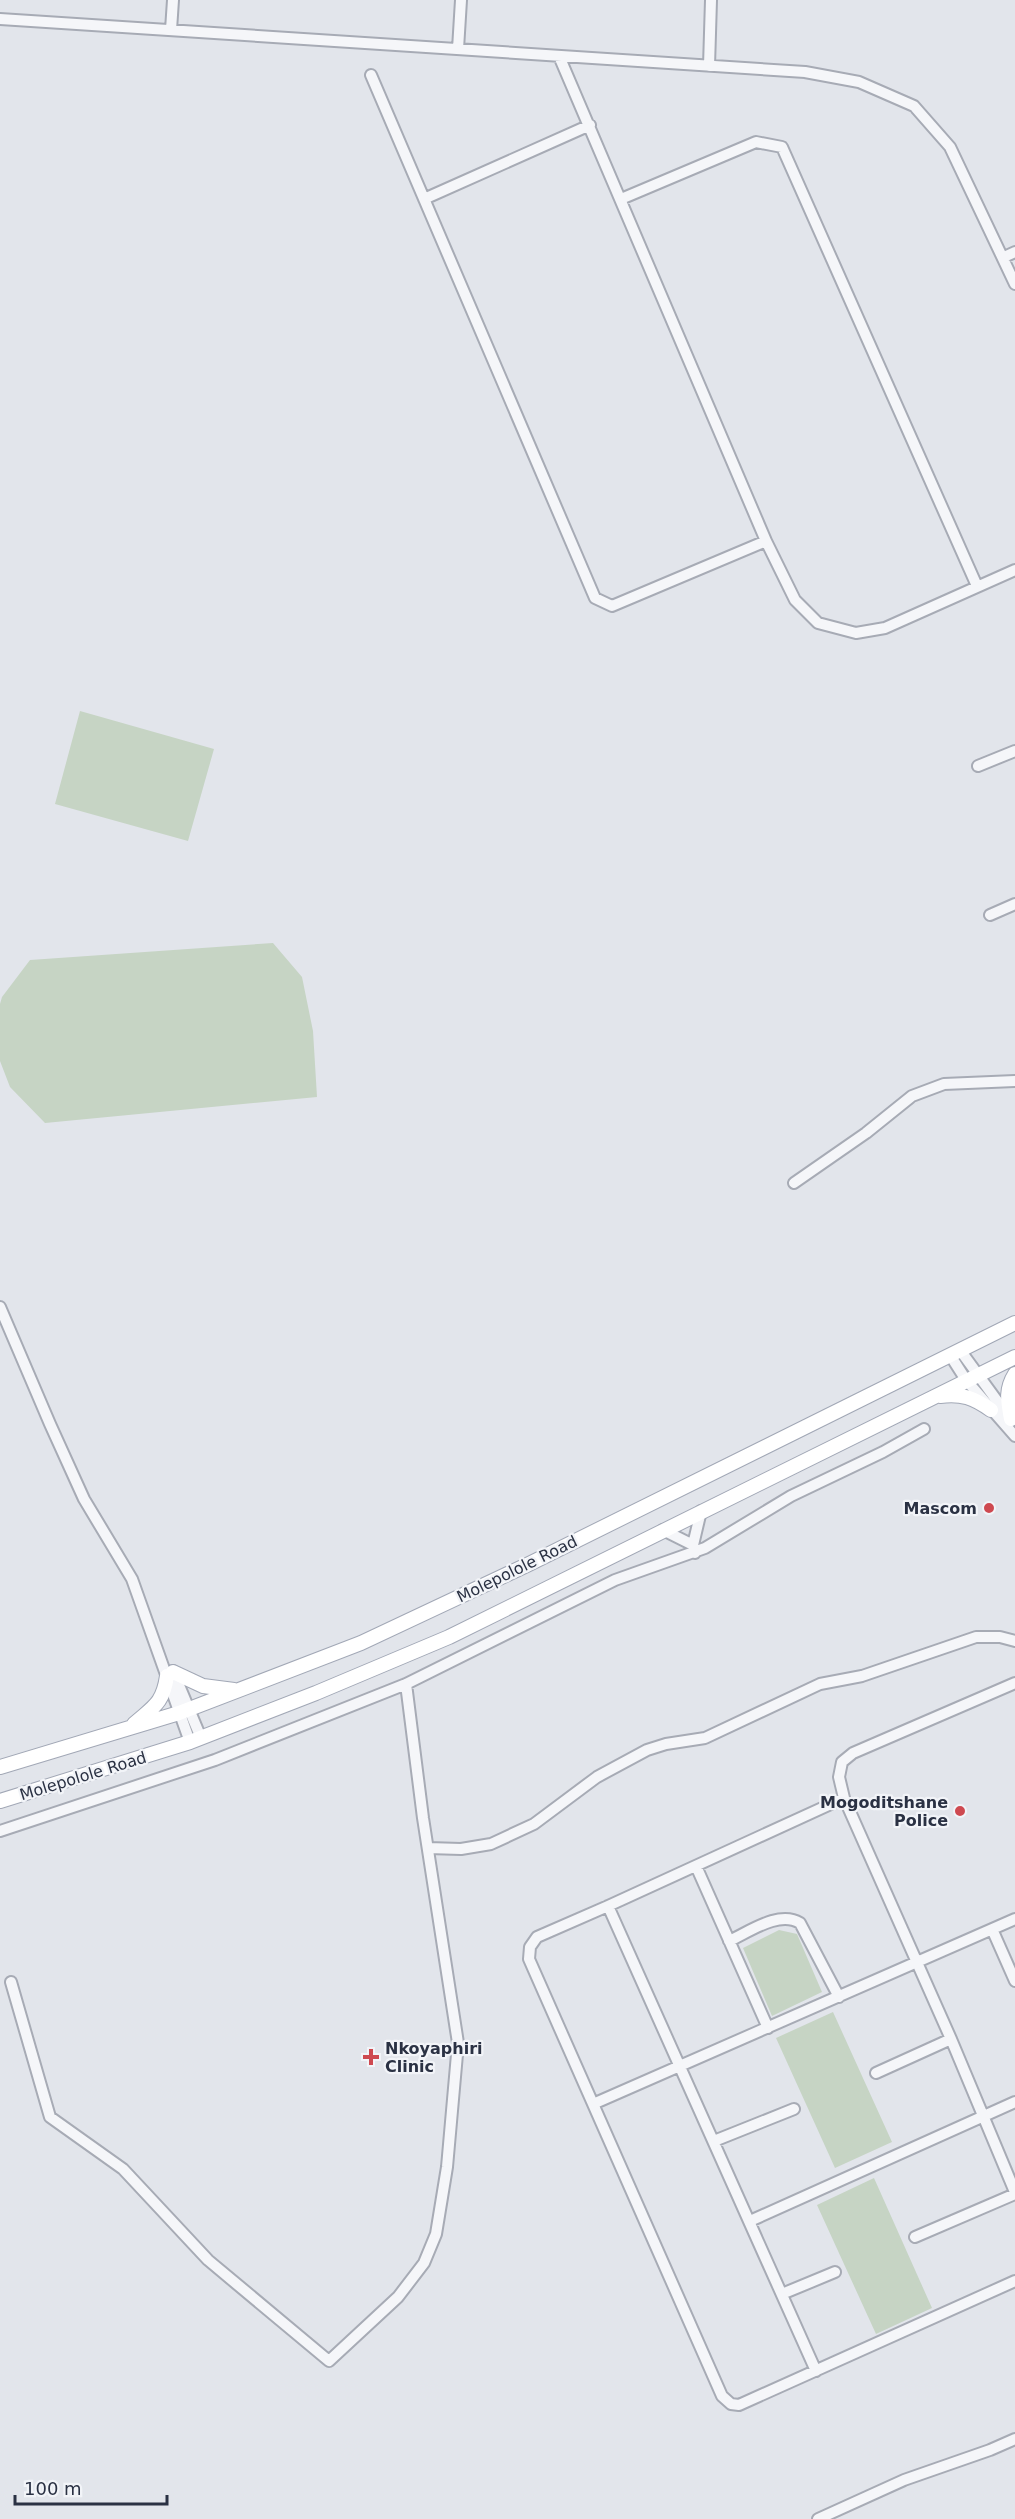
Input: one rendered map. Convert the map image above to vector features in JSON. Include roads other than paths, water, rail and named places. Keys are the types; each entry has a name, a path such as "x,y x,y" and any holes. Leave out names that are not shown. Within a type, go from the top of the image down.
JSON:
{"main road":[{"name":"Molepolole Road","path":"0,1767 128,1730 184,1711 361,1643 529,1564 1015,1323"},
{"name":"Molepolole Road","path":"0,1801 195,1740 316,1693 449,1637 1015,1357"},
{"path":"1013,1421 1007,1394 1009,1384 1015,1374"},
{"path":"932,1397 960,1394 975,1398 991,1410"},
{"path":"128,1730 158,1703 170,1674 203,1686 239,1691"}],"street":[{"path":"171,30 173,0"},
{"path":"458,49 461,0"},
{"path":"710,66 711,0"},
{"path":"0,19 805,72 859,82 914,106 950,147 1015,284"},
{"path":"560,56 766,541 795,600 818,623 856,633 885,628 1015,570"},
{"path":"371,75 595,598 612,606 766,541"},
{"path":"424,198 590,125"},
{"path":"621,199 756,142 782,147 977,586"},
{"path":"1004,257 1015,252"},
{"path":"978,766 1015,751"},
{"path":"990,915 1015,904"},
{"path":"794,1183 866,1133 912,1096 944,1084 1015,1082"},
{"path":"0,1307 84,1499 132,1579 195,1740"},
{"path":"955,1353 991,1410 1015,1436"},
{"path":"971,1377 1013,1421"},
{"path":"0,1831 215,1760 406,1684 615,1580 694,1549 791,1496 883,1452 924,1429"},
{"path":"694,1549 701,1511"},
{"path":"663,1530 694,1549"},
{"path":"428,1848 461,1849 490,1844 534,1824 597,1777 639,1754 666,1744 705,1738 820,1684 862,1676 976,1637 1000,1637 1015,1641"},
{"path":"915,2237 1015,2193 984,2115 844,1798 839,1777 842,1762 853,1753 1015,1683"},
{"path":"11,1982 50,2117 123,2169 208,2260 329,2361 398,2297 424,2263 436,2234 447,2167 458,2043 406,1684"},
{"path":"844,1798 537,1937 530,1947 529,1959 722,2396 731,2404 740,2405 1015,2281"},
{"path":"696,1866 768,2028"},
{"path":"608,1906 816,2371"},
{"path":"729,1941 779,1919 794,1919 800,1923 838,1998"},
{"path":"593,2104 1015,1919"},
{"path":"992,1929 1015,1981"},
{"path":"876,2073 951,2039"},
{"path":"750,2221 1015,2102"},
{"path":"714,2141 794,2109"},
{"path":"782,2294 835,2272"},
{"path":"818,2519 904,2480 1015,2439"}],"place":[{"name":"Mascom","path":"989,1508"},
{"name":"Mogoditshane Police","path":"960,1811"},
{"name":"Nkoyaphiri Clinic","path":"371,2057"}]}
